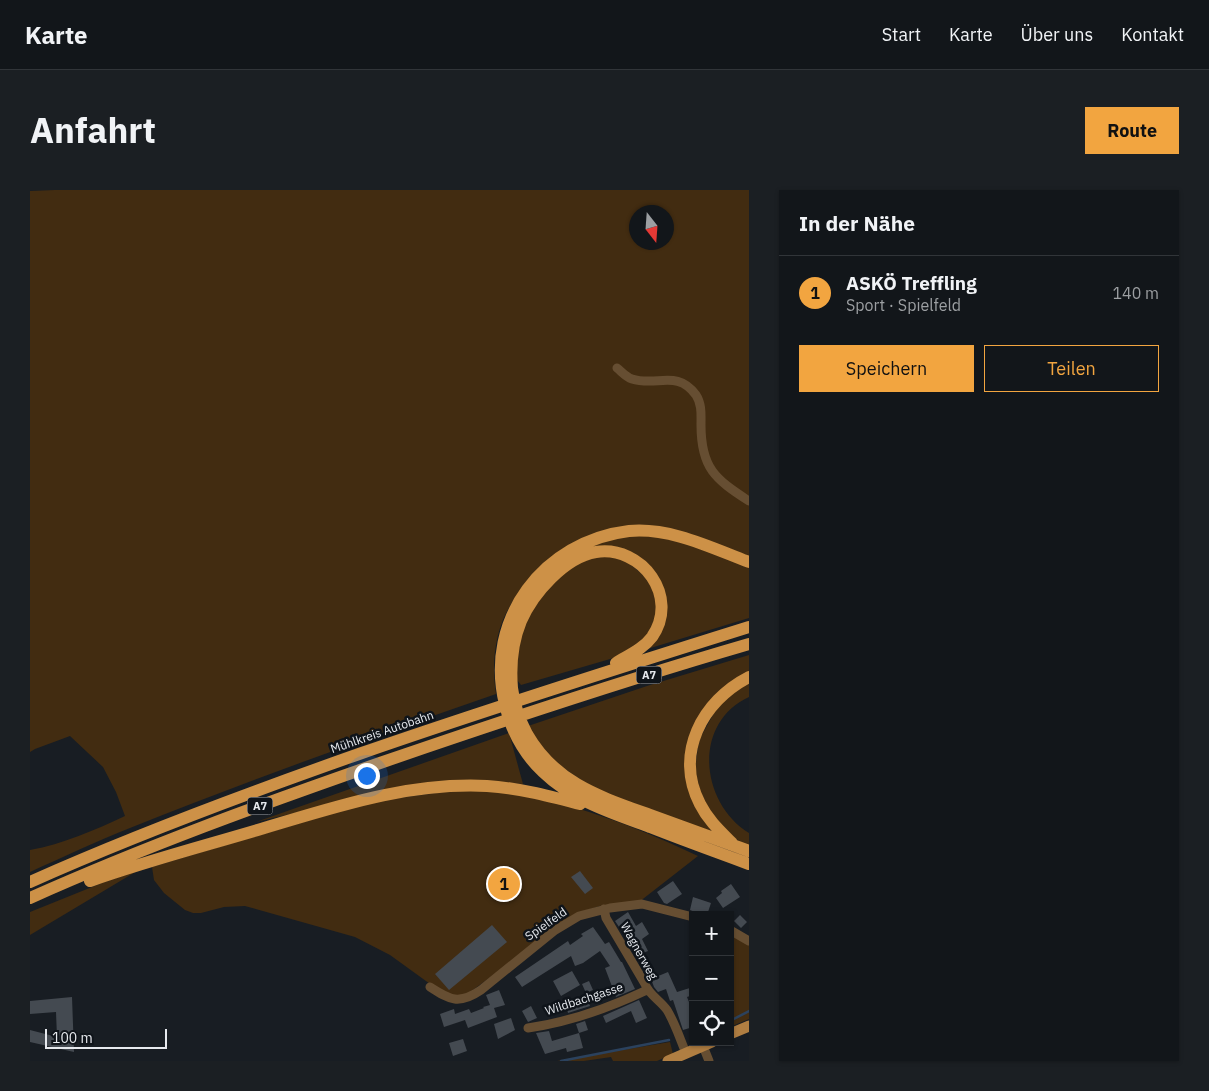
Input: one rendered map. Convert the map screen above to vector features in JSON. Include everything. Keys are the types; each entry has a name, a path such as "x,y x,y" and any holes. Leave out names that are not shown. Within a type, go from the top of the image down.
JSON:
{"highway":[{"path":"600,809 565,790 542,771 524,749 512,727 503,697 500,662 505,633 518,603 528,588 551,564 579,545 595,538 612,534 648,531 668,534 696,542 749,562"},
{"path":"599,674 644,646 656,629 661,611 659,590 650,572 633,558 610,551 596,552 571,563 544,586 523,616 517,632 511,662 513,697 517,713 538,752 556,770 579,786 598,796 749,852"},
{"name":"Mühlkreis Autobahn","path":"30,882 224,803 545,691 749,627"},
{"name":"A7","path":"30,898 146,849 221,820 470,732 749,644"},
{"path":"736,847 714,824 700,803 692,776 692,747 703,718 714,703 726,692 749,678"},
{"path":"53,888 89,881 167,856 375,796 441,786 486,786 521,790 600,809 749,864"}],"main road":[{"path":"734,1032 749,1026"},
{"path":"668,1061 702,1046"}],"street":[{"path":"617,368 633,379 677,380 687,386 697,396 701,409 701,438 704,456 714,475 749,501"},
{"name":"Spielfeld","path":"430,987 452,1000 470,997 566,924 579,916 604,909 642,904 689,916"},
{"name":"Wagnerweg","path":"604,909 606,918 647,990 662,1003 668,1013 686,1053"},
{"path":"734,932 749,941"},
{"name":"Wildbachgasse","path":"528,1028 589,1014 647,990"},
{"path":"707,1046 709,1061"}],"shaded area":[{"path":"749,190 749,556 618,528 524,590 515,598 503,620 496,644 494,669 496,694 221,792 118,833 30,872 30,850 67,840 125,816 116,792 103,767 70,736 30,752 30,191"},
{"path":"634,534 678,540 749,566 749,618 644,650 654,639 661,626 664,611 662,589 653,571 639,557 614,548 594,548 576,554 559,565 544,579 520,612 509,645 509,691 505,691 503,666 507,642 514,619 526,597 541,578 559,561 580,548 603,539"},
{"path":"621,556 652,583 658,610 649,635 617,657 521,685 514,676 521,628 549,584 585,558"},
{"path":"749,655 749,673 715,696 688,768 725,840 601,793 547,757 528,726 647,686"},
{"path":"749,682 749,697 731,709 718,725 711,744 709,764 712,784 720,803 733,820 749,833 749,847 716,822 701,795 695,769 699,740 719,704"},
{"path":"509,733 523,784 469,780 414,785 256,822"},
{"path":"460,790 517,794 569,806 635,828 698,856 639,902 600,906 578,913 470,992 457,997 437,989 390,955 355,937 245,906 224,907 201,913 193,913 185,910 164,893 154,880 152,867 354,807 376,801"},
{"path":"137,871 30,935 30,912"},
{"path":"734,936 749,945 749,1019 734,1025"},
{"path":"670,1042 673,1054 657,1061 613,1061 611,1057 584,1061 557,1061"}],"building":[{"path":"580,871 593,888 585,894 571,877"},
{"path":"673,881 682,894 667,904 664,903 657,892"},
{"path":"731,884 740,897 723,908 716,898 722,893 721,891"},
{"path":"693,897 711,903 708,911 690,910"},
{"path":"628,912 636,926 642,922 649,934 642,939 648,951 638,955 634,945 632,946 615,921"},
{"path":"740,915 747,922 741,928 734,921"},
{"path":"492,925 507,942 449,990 435,974"},
{"path":"593,927 605,944 609,942 622,962 635,989 616,997 605,968 610,966 600,951 583,963 575,966 571,956 522,987 515,977 568,941 570,945 583,936 581,934"},
{"path":"572,971 580,985 561,996 553,981"},
{"path":"668,972 677,992 689,988 689,996 687,997 689,1002 689,1028 683,1030 673,1000 670,1001 666,989 658,992 651,979"},
{"path":"589,981 593,990 586,993 582,984"},
{"path":"499,990 505,1005 494,1008 497,1017 468,1028 465,1020 444,1027 440,1014 454,1009 455,1014 469,1009 471,1013 484,1008 490,1005 486,995"},
{"path":"72,997 74,1052 30,1042 30,1030 57,1037 56,1012 30,1014 30,1001"},
{"path":"587,998 590,1006 568,1013 566,1005"},
{"path":"639,1000 647,1018 636,1023 631,1011 606,1023 603,1016"},
{"path":"531,1006 537,1018 528,1022 522,1011"},
{"path":"511,1018 515,1030 498,1039 494,1024"},
{"path":"585,1021 588,1030 579,1033 576,1024"},
{"path":"549,1031 552,1041 579,1033 583,1048 567,1052 566,1048 545,1054 536,1033"},
{"path":"463,1039 467,1051 453,1056 449,1043"}],"waterway":[{"path":"734,1019 749,1011"},
{"path":"561,1061 669,1040"}],"place":[{"name":"ASKÖ Treffling","path":"504,884"}]}
